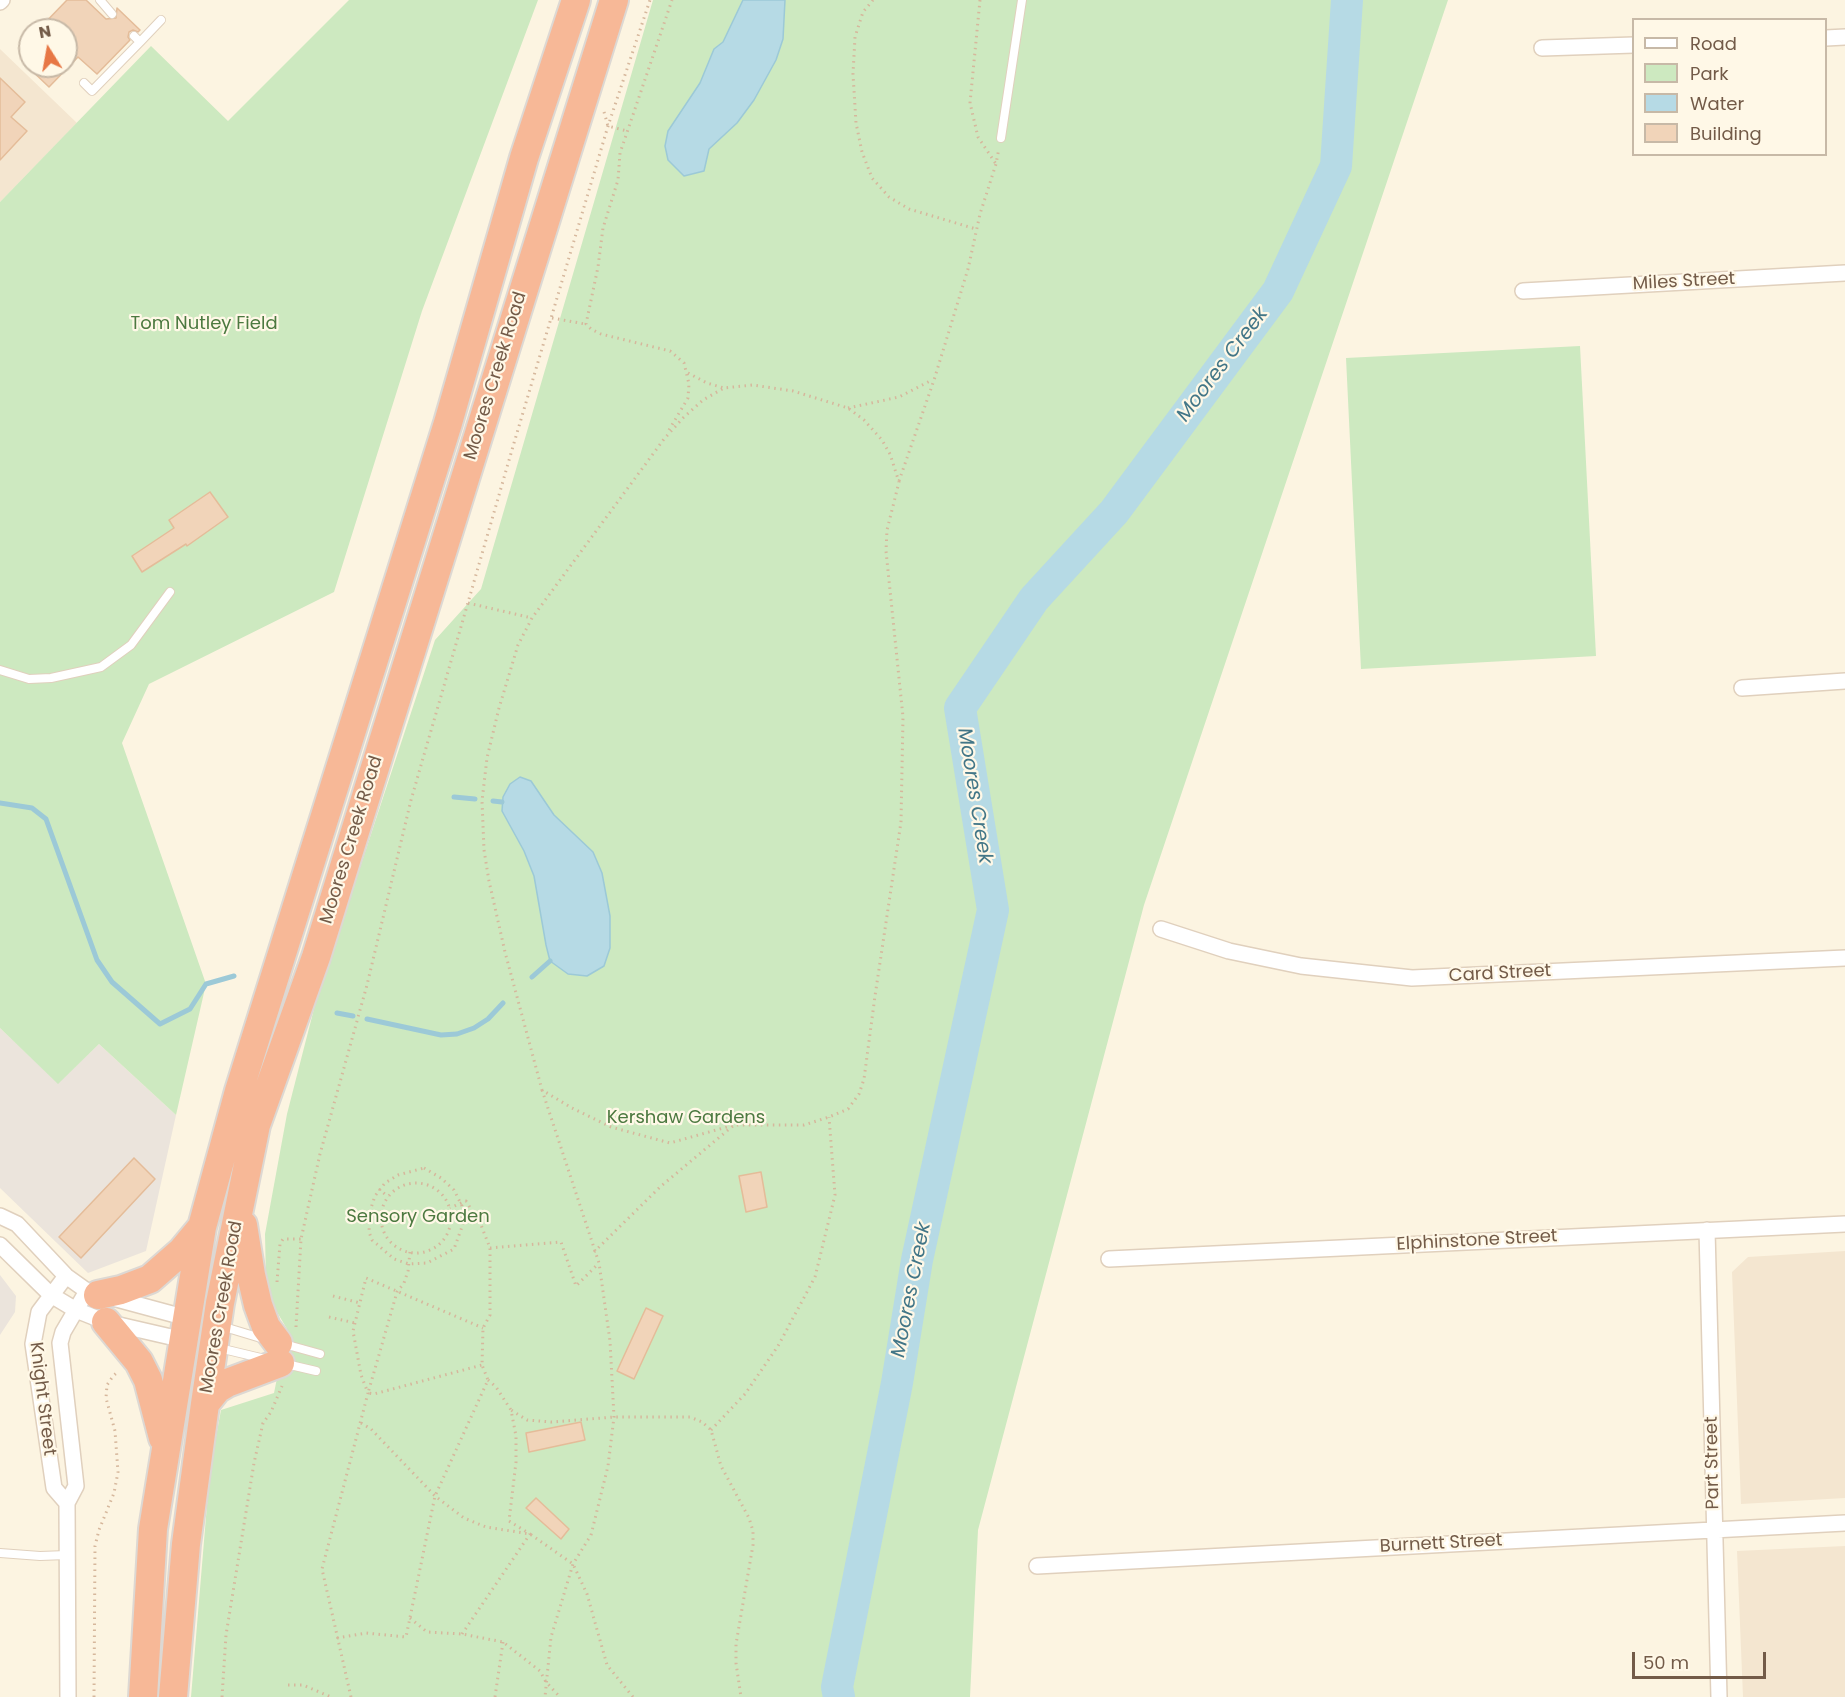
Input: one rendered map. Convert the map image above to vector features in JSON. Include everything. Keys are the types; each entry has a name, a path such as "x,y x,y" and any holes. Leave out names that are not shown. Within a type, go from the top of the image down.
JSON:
{"highway":[{"name":"Moores Creek Road","path":"143,1697 153,1529 202,1227 252,1048 448,423 524,158 576,0"},
{"name":"Moores Creek Road","path":"174,1697 186,1544 205,1404 215,1336 256,1125 316,957 614,0"},
{"path":"205,1404 217,1389 285,1353 266,1327 258,1305 246,1253 240,1206"},
{"path":"87,1298 121,1290 150,1279 182,1251 202,1227"},
{"path":"106,1322 139,1362 148,1380 165,1446"},
{"path":"186,1329 215,1336"}],"street":[{"path":"1827,38 1845,37"},
{"path":"1542,48 1632,45"},
{"name":"Miles Street","path":"1523,291 1845,273"},
{"path":"1742,688 1845,681"},
{"name":"Card Street","path":"1161,928 1229,951 1301,966 1412,978 1845,958"},
{"path":"0,1216 16,1224 87,1298 106,1322 186,1329"},
{"name":"Elphinstone Street","path":"1109,1259 1845,1224"},
{"name":"Part Street","path":"1707,1230 1719,1697"},
{"path":"0,1245 51,1295 87,1298 186,1329"},
{"name":"Knight Street","path":"66,1276 39,1312 33,1344 54,1488 67,1503"},
{"name":"Knight Street","path":"68,1697 67,1503 76,1486 60,1343 63,1332 87,1298"},
{"name":"Burnett Street","path":"1037,1566 1845,1523"}],"lane":[{"path":"100,0 112,14"},
{"path":"1001,138 1022,0"},
{"path":"84,83 92,91 137,39 161,20"},
{"path":"0,670 29,679 51,678 101,667 130,645 170,592"},
{"path":"215,1336 285,1353 320,1354"},
{"path":"215,1336 285,1353 316,1371"},
{"path":"0,1553 40,1556 68,1555"}],"path":[{"path":"222,1697 226,1635 254,1463 263,1423 271,1412 285,1353 301,1239 320,1154 368,985 411,800 608,126 651,0"},
{"path":"586,324 598,267 603,228 618,180 620,153 672,0"},
{"path":"873,0 863,12 855,37 853,74 855,123 861,152 872,178 889,197 909,209 976,229"},
{"path":"980,0 970,103 978,137 996,164"},
{"path":"608,126 627,131"},
{"path":"542,1090 611,1127 670,1143 734,1125 804,1125 848,1109 859,1094 864,1079 901,822 903,717 886,551 887,530 899,482 934,380 968,269 976,229 996,164 1001,138"},
{"path":"545,1697 551,1637 573,1564 591,1535 608,1466 614,1417 610,1341 599,1263 542,1090 505,952 484,850 482,801 491,738 518,645 532,618 664,439 688,398 688,372 684,363 670,351 601,334 586,324 552,318"},
{"path":"688,372 707,383 724,388 753,385 781,388 822,398 848,408 864,420 882,440 890,454 899,482"},
{"path":"848,408 899,397 934,380"},
{"path":"664,439 703,400 724,388"},
{"path":"468,603 532,618"},
{"path":"711,1430 745,1394 778,1346 815,1277 835,1194 829,1117"},
{"path":"594,1252 660,1187 734,1125"},
{"path":"424,1168 448,1183 461,1203 463,1224 454,1249 427,1263 409,1264 387,1254 370,1237 370,1211 380,1189 398,1175 424,1168"},
{"path":"417,1183 428,1185 438,1191 446,1199 450,1208 450,1227 447,1236 429,1251 410,1252 397,1247 388,1240 381,1219 382,1208 388,1197 406,1185 417,1183"},
{"path":"380,1189 388,1197"},
{"path":"450,1208 466,1202 481,1225 490,1248 490,1315 483,1328 482,1365 488,1380 496,1387 511,1410 516,1436 516,1462 509,1521 573,1564 587,1594 607,1665 633,1697"},
{"path":"276,1285 280,1244 283,1239 301,1239"},
{"path":"490,1248 561,1242 576,1286 599,1263"},
{"path":"351,1697 322,1569 368,1393 397,1292 404,1283 410,1252"},
{"path":"368,1393 361,1376 352,1331 366,1278 483,1328"},
{"path":"333,1296 360,1302"},
{"path":"329,1317 355,1323"},
{"path":"368,1393 374,1394 482,1365"},
{"path":"94,1697 95,1546 114,1493 118,1472 115,1431 106,1398 107,1386 112,1376 122,1369"},
{"path":"338,1638 366,1633 406,1637 435,1496 488,1380"},
{"path":"511,1410 527,1420 552,1422 614,1417 690,1418 702,1422 711,1430 722,1466 749,1518 753,1531 753,1545 736,1644 741,1697"},
{"path":"361,1423 371,1429 435,1496 464,1518 486,1527 530,1533"},
{"path":"462,1634 530,1533"},
{"path":"410,1618 427,1632 462,1634 503,1642 540,1671 546,1682 560,1697"},
{"path":"495,1697 503,1642"},
{"path":"288,1686 303,1685 331,1697"}],"shaded area":[{"path":"0,49 18,66 18,78 30,78 77,123 0,202"},
{"path":"0,1028 58,1083 99,1044 176,1115 146,1251 88,1273 0,1188"},
{"path":"1845,1251 1845,1498 1741,1504 1732,1272 1748,1257"},
{"path":"0,1275 16,1296 15,1312 0,1335"},
{"path":"1845,1546 1845,1697 1743,1697 1737,1551"}],"green space":[{"name":"Tom Nutley Field","path":"349,0 538,0 422,311 334,592 149,684 122,743 206,984 176,1115 99,1044 58,1084 0,1028 0,202 151,46 228,121"},
{"name":"Kershaw Gardens","path":"653,0 1448,0 1144,905 978,1530 970,1697 191,1697 210,1469 221,1410 274,1393 287,1329 274,1307 266,1281 265,1234 287,1114 316,1001 435,640 481,589"},
{"path":"1580,346 1596,656 1361,669 1346,358"}],"water":[{"path":"743,0 785,0 783,39 776,60 754,100 737,123 709,149 704,171 684,176 668,160 665,146 668,131 700,83 714,49 723,42"},
{"path":"520,777 531,781 554,815 593,852 602,873 610,916 610,948 604,966 587,976 568,974 550,961 534,876 524,851 502,811 503,797 510,784"}],"building":[{"path":"67,0 86,0 106,19 116,18 117,8 140,30 129,32 130,40 97,74 78,57 78,18 50,18"},
{"path":"0,78 25,102 11,117 27,131 0,160"},
{"path":"40,78 58,78 49,87"},
{"path":"210,492 228,517 187,546 186,544 142,572 132,556 174,528 169,520"},
{"path":"134,1158 155,1179 81,1258 59,1237"},
{"path":"761,1172 767,1207 746,1212 739,1176"},
{"path":"646,1308 663,1316 634,1379 617,1371"},
{"path":"581,1422 585,1440 529,1452 526,1433"},
{"path":"536,1498 569,1529 561,1539 526,1508"}],"waterway":[{"name":"Moores Creek","path":"839,1697 837,1687 897,1383 917,1260 993,910 960,708 1034,599 1114,512 1278,291 1336,166 1347,0"},
{"path":"454,797 475,799"},
{"path":"493,801 502,802"},
{"path":"0,803 32,808 46,819 97,960 112,982 160,1024 190,1009 206,984 234,976"},
{"path":"532,977 550,961"},
{"path":"367,1019 441,1035 457,1034 474,1028 488,1019 503,1003"},
{"path":"337,1013 353,1016"}],"park label":[{"name":"Sensory Garden","path":"418,1217"}]}
